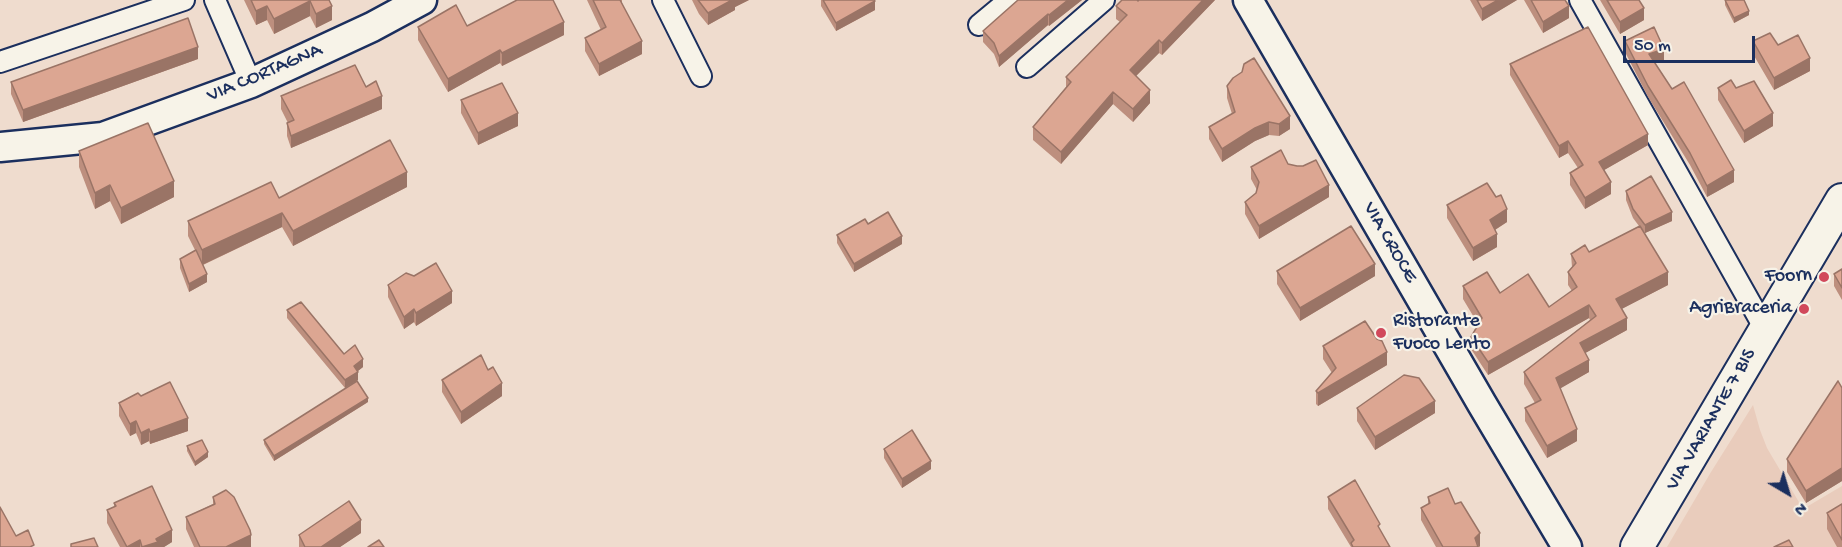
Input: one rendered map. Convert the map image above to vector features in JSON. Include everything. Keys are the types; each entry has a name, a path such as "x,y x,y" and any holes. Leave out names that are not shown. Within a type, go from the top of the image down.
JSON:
{"main road":[{"name":"VIA VARIANTE 7 BIS","path":"1637,547 1842,200"}],"street":[{"path":"0,62 184,0"},
{"path":"215,0 251,83"},
{"name":"VIA CORTAGNA","path":"0,147 103,137 251,83 372,27 422,0"},
{"path":"663,0 701,76"},
{"path":"979,25 1009,0"},
{"path":"1027,67 1104,0"},
{"name":"VIA CROCE","path":"1248,0 1482,405 1567,547"},
{"path":"1580,0 1765,329"}],"shaded area":[{"path":"1753,405 1767,448 1803,509 1842,486 1842,547 1667,547"}],"building":[{"path":"251,0 329,0 332,6 316,14 310,1 274,19 267,6 256,11"},
{"path":"517,0 553,0 564,22 502,53 500,50 448,79 418,27 456,5 467,26"},
{"path":"593,0 620,0 642,41 599,64 585,38 606,27"},
{"path":"698,0 732,0 708,13"},
{"path":"823,0 874,0 875,1 836,23"},
{"path":"1018,0 1068,0 999,56 994,43 983,31"},
{"path":"1122,0 1203,0 1162,43 1159,40 1130,70 1150,90 1133,109 1113,92 1061,152 1033,127 1071,82 1066,77 1127,15 1116,6"},
{"path":"1477,0 1498,0 1482,9"},
{"path":"1531,0 1565,0 1569,6 1543,22"},
{"path":"1607,0 1639,0 1644,8 1620,22"},
{"path":"1725,0 1744,0 1749,11 1734,18"},
{"path":"188,18 198,47 23,110 11,82"},
{"path":"1588,27 1648,134 1599,162 1611,182 1585,198 1570,173 1583,165 1568,141 1559,146 1510,64"},
{"path":"1654,27 1664,49 1649,54 1672,89 1684,82 1734,170 1707,186 1690,153 1648,86 1625,41"},
{"path":"1770,33 1778,45 1798,35 1810,58 1774,78 1753,41"},
{"path":"1254,58 1290,116 1279,124 1269,122 1255,128 1222,149 1209,127 1235,112 1227,86 1242,72 1244,64"},
{"path":"355,65 366,87 376,81 382,96 291,136 287,123 294,120 281,96"},
{"path":"1731,80 1736,88 1754,81 1773,113 1744,131 1718,88"},
{"path":"502,83 518,113 478,133 461,100"},
{"path":"148,123 174,181 121,208 110,185 95,193 79,151"},
{"path":"390,140 407,172 293,231 282,213 202,250 188,221 271,182 279,198"},
{"path":"1281,150 1288,164 1303,166 1316,160 1329,185 1259,226 1245,202 1256,193 1259,182 1251,167"},
{"path":"1651,176 1672,212 1645,225 1633,209 1626,191"},
{"path":"1487,183 1496,197 1501,195 1507,209 1490,220 1497,234 1473,248 1447,205"},
{"path":"888,212 902,236 854,264 837,235 865,219 868,224"},
{"path":"1351,226 1375,264 1300,308 1277,271"},
{"path":"1640,226 1668,272 1616,299 1627,318 1580,343 1589,360 1556,378 1577,429 1547,446 1525,408 1541,400 1524,372 1596,316 1589,305 1488,362 1471,337 1482,318 1463,286 1487,272 1500,293 1528,274 1549,307 1577,287 1568,272 1576,263 1571,254 1585,245 1589,252"},
{"path":"196,250 207,274 189,284 180,259"},
{"path":"436,263 452,291 416,313 414,309 404,317 388,285 406,273 414,276"},
{"path":"1842,269 1842,288 1834,274"},
{"path":"301,302 344,354 355,345 363,359 354,366 358,372 345,380 287,310"},
{"path":"1365,321 1377,339 1382,341 1387,352 1318,393 1316,391 1336,368 1323,346"},
{"path":"481,355 488,370 493,367 502,383 461,412 442,380"},
{"path":"1404,375 1419,378 1435,401 1375,437 1357,408"},
{"path":"357,381 368,398 274,456 264,440"},
{"path":"1838,381 1842,388 1842,468 1806,491 1787,459"},
{"path":"170,382 188,418 141,433 136,421 130,424 119,403 138,393 141,396"},
{"path":"912,430 931,461 902,479 884,449"},
{"path":"202,440 208,452 195,462 187,446"},
{"path":"1355,480 1390,547 1353,547 1351,543 1354,540 1328,497"},
{"path":"152,486 172,530 156,539 158,542 142,547 140,540 127,547 107,510 116,506 114,503"},
{"path":"1448,488 1455,504 1461,502 1480,533 1475,538 1478,547 1443,547 1421,508 1430,503 1428,497"},
{"path":"226,490 234,497 251,535 226,547 200,547 186,517 215,504 213,497"},
{"path":"349,501 361,520 321,547 305,547 299,535"},
{"path":"1842,504 1842,540 1827,513"},
{"path":"0,507 16,536 28,530 34,545 0,547"},
{"path":"94,538 98,547 71,547 71,544"},
{"path":"379,540 384,547 368,547"},
{"path":"1789,540 1793,547 1774,547"}],"place":[{"name":"Foorn","path":"1824,277"},
{"name":"AgriBraceria","path":"1804,309"},
{"name":"Ristorante Fuoco Lento","path":"1381,333"}]}
